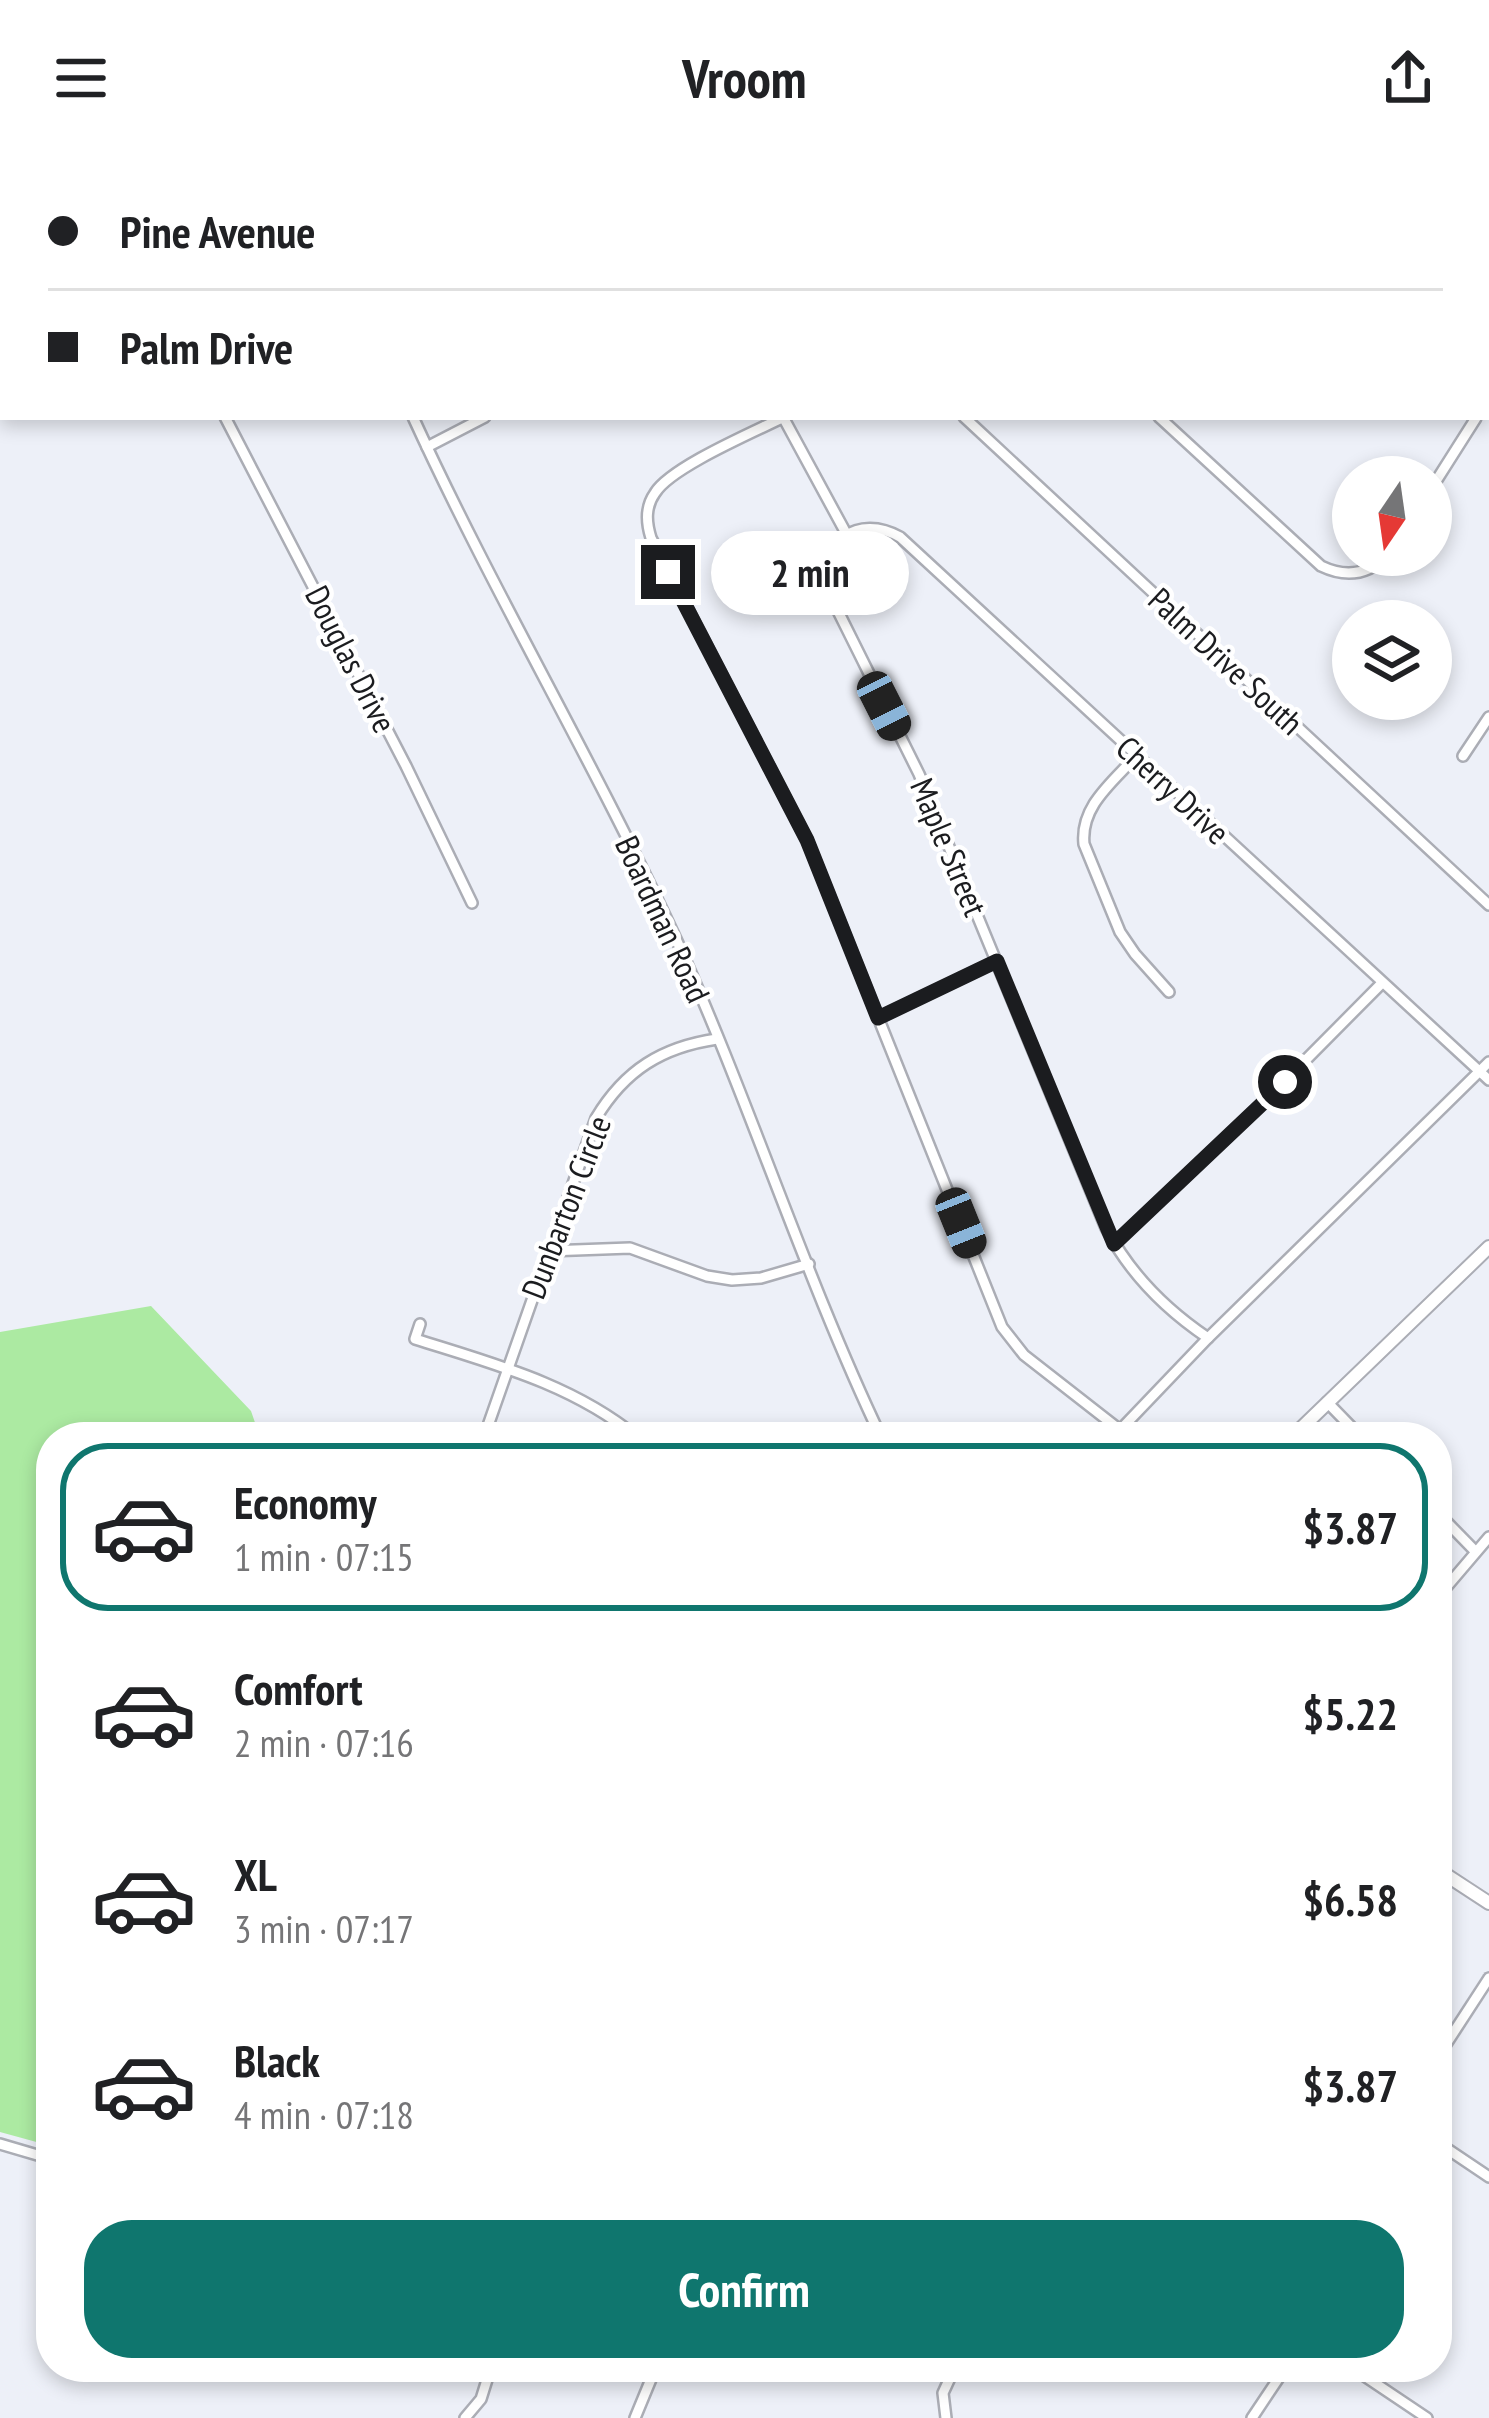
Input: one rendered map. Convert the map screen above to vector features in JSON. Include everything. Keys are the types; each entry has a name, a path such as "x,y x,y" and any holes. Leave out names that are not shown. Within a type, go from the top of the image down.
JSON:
{"street":[{"name":"Douglas Drive","path":"228,420 472,903"},
{"name":"Boardman Road","path":"414,420 679,947 874,1422"},
{"path":"427,447 478,420"},
{"path":"778,420 662,483 650,503 648,527 807,840 998,1316 1024,1355 1111,1422"},
{"path":"786,420 847,535"},
{"name":"Palm Drive South","path":"967,420 1489,904"},
{"path":"1163,420 1302,549 1332,571"},
{"path":"1452,456 1474,420"},
{"name":"Cherry Drive","path":"847,535 878,528 900,537 1484,1076"},
{"name":"Maple Street","path":"847,535 828,558 827,590 919,774 1114,1244 1160,1300 1208,1338"},
{"path":"1463,756 1489,717"},
{"path":"1136,756 1092,806 1083,828 1084,844 1120,932 1169,992"},
{"path":"878,1018 997,961"},
{"path":"1114,1244 1267,1100 1382,982"},
{"name":"Dunbarton Circle","path":"489,1422 591,1131 616,1087 662,1054 717,1039"},
{"path":"1135,1422 1208,1338 1484,1076 1489,1062"},
{"path":"1307,1422 1489,1247"},
{"path":"548,1251 630,1248 706,1276 732,1280 760,1278 809,1264"},
{"path":"420,1324 416,1339 542,1380 616,1422"},
{"path":"1328,1402 1347,1422"},
{"path":"1452,1527 1475,1551"},
{"path":"1452,1579 1489,1537"},
{"path":"1452,1879 1489,1904"},
{"path":"1452,2035 1489,1978"},
{"path":"0,2144 36,2154"},
{"path":"1452,2152 1489,2177"},
{"path":"465,2418 481,2399 486,2382"},
{"path":"635,2418 650,2382"},
{"path":"946,2418 943,2393 948,2382"},
{"path":"1252,2418 1276,2382"},
{"path":"1373,2382 1427,2418"}],"green space":[{"path":"151,1306 251,1411 255,1422 36,1422 36,2142 0,2132 0,1332"}],"route":[{"path":"668,572 807,840 878,1018 997,961 1114,1244 1285,1082"}]}
